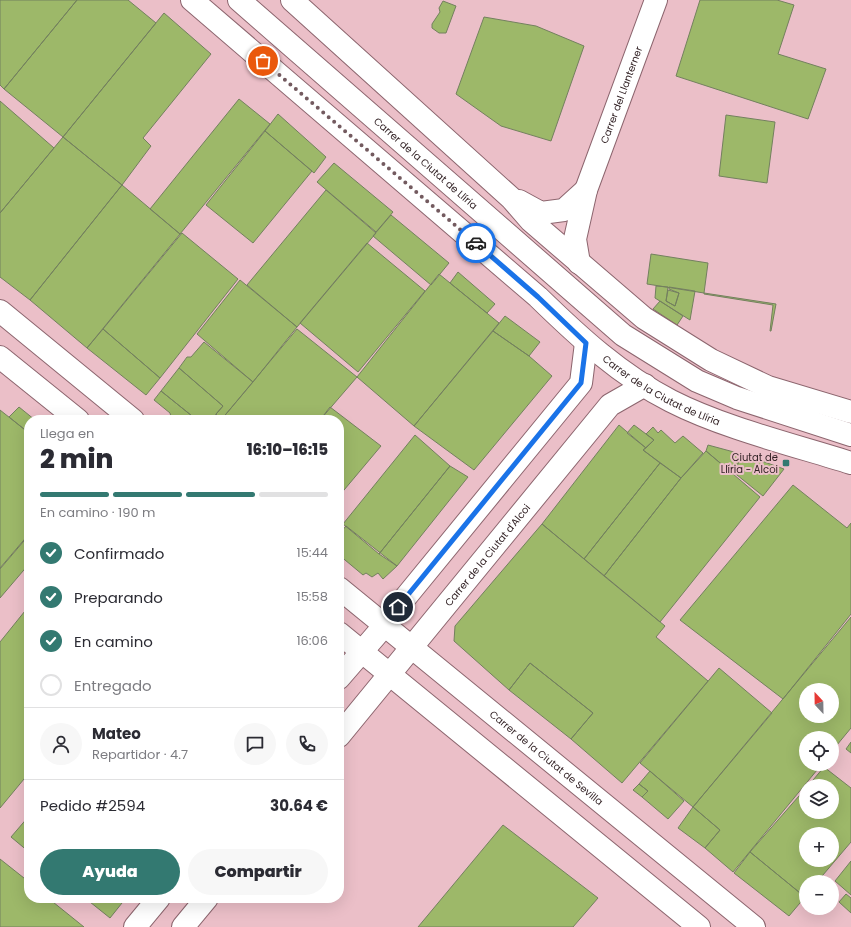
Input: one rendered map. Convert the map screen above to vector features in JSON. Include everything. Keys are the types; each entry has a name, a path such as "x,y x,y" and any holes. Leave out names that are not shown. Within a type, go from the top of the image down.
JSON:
{"street":[{"name":"Carrer de la Ciutat de Llíria","path":"192,0 538,297 586,343 645,385 671,401 726,423 851,463"},
{"name":"Carrer de la Ciutat de Llíria","path":"239,0 623,335 696,381 737,398 851,435"},
{"path":"292,0 512,198 531,221 578,263 644,318 711,360 768,387 851,412"},
{"name":"Carrer del Llanterner","path":"578,263 575,239 586,190 656,0"},
{"name":"Carrer del Llanterner","path":"512,198 541,213 564,210 586,190"},
{"path":"0,311 127,415"},
{"path":"344,672 384,626 404,598 581,383 586,343"},
{"path":"0,357 72,415"},
{"name":"Carrer de la Ciutat d'Alcoi","path":"344,730 610,405 645,385"},
{"name":"Carrer de la Ciutat de Sevilla","path":"344,592 754,927"},
{"path":"344,637 699,927"},
{"path":"135,927 155,903"},
{"path":"183,927 203,903"}],"building":[{"path":"0,0 77,0 4,89 0,85"},
{"path":"77,0 128,0 156,23 63,137 4,89"},
{"path":"700,0 777,0 794,5 778,54 826,69 808,119 676,76"},
{"path":"443,1 456,6 446,33 439,33 432,28 432,24 440,12 439,8"},
{"path":"164,13 211,54 143,138 151,146 122,185 63,137"},
{"path":"484,17 536,26 584,46 551,141 501,126 456,94"},
{"path":"239,99 270,124 180,234 150,209"},
{"path":"0,101 54,148 0,213"},
{"path":"278,114 326,157 314,173 265,131"},
{"path":"726,115 775,122 767,183 719,176"},
{"path":"265,131 312,171 253,243 206,205"},
{"path":"63,137 122,185 30,300 0,277 0,213"},
{"path":"334,163 393,212 376,232 317,182"},
{"path":"122,185 180,234 87,348 30,300"},
{"path":"326,190 376,233 297,327 247,285"},
{"path":"391,215 449,263 431,285 373,236"},
{"path":"182,233 238,279 160,378 103,329"},
{"path":"367,243 425,291 358,372 300,323"},
{"path":"651,254 708,263 704,293 647,284"},
{"path":"458,272 495,304 487,313 450,283"},
{"path":"439,274 499,323 414,426 357,377"},
{"path":"240,280 297,327 253,382 197,334"},
{"path":"656,286 668,287 666,301 675,306 679,293 669,289 669,287 695,291 690,320 655,298"},
{"path":"668,290 679,293 675,306 666,301"},
{"path":"704,293 776,304 771,331 773,305"},
{"path":"660,301 683,316 677,325 653,309"},
{"path":"505,316 540,342 529,356 493,331"},
{"path":"103,329 160,378 146,395 87,348"},
{"path":"297,329 357,377 324,415 225,415"},
{"path":"493,331 529,356 552,376 474,470 414,426"},
{"path":"204,342 253,382 225,415 217,415 216,414 223,406 179,368 187,357 191,357"},
{"path":"179,368 223,406 215,415 191,415 161,391"},
{"path":"161,391 191,415 170,415 154,400"},
{"path":"19,407 29,415 24,415 24,429 9,417"},
{"path":"330,407 340,415 324,415"},
{"path":"0,410 24,429 24,540 0,568"},
{"path":"344,418 381,446 344,490"},
{"path":"619,425 646,448 643,450 660,463 584,559 542,524"},
{"path":"634,425 654,440 646,448 627,433"},
{"path":"653,427 658,433 661,430 675,443 683,436 703,453 681,478 643,450 654,440 646,434"},
{"path":"415,435 450,466 379,554 344,525 344,523"},
{"path":"708,445 745,455 731,472 706,451"},
{"path":"706,451 760,497 660,622 604,576 681,478"},
{"path":"745,455 784,469 763,496 732,471"},
{"path":"660,463 681,478 604,576 584,559"},
{"path":"450,466 468,477 397,566 379,554"},
{"path":"793,485 847,528 851,523 851,614 783,699 680,620"},
{"path":"542,524 665,626 656,637 708,681 622,783 571,739 593,713 530,663 509,690 454,641 455,626"},
{"path":"346,526 397,566 383,579 378,573 372,577 366,573 363,575 344,559 344,528"},
{"path":"24,541 24,570 0,598 0,569"},
{"path":"24,612 24,779 0,808 0,642"},
{"path":"851,617 851,728 839,743 839,731 799,731 799,771 816,771 810,779 799,779 799,792 733,872 705,848 720,830 693,807"},
{"path":"530,663 593,713 571,739 509,690"},
{"path":"719,668 772,713 693,807 640,763"},
{"path":"851,742 851,753 846,749"},
{"path":"650,771 684,801 668,819 642,797 648,791 639,784"},
{"path":"821,771 829,771 851,788 851,842 839,856 839,827 799,827 799,867 830,867 823,875 799,875 799,892 750,852 799,796 799,819 839,819 839,779 814,779"},
{"path":"639,784 648,791 642,797 633,790"},
{"path":"693,807 720,830 705,848 678,828"},
{"path":"24,822 24,848 11,837"},
{"path":"503,825 598,898 573,927 418,927"},
{"path":"750,852 799,892 799,904 789,916 734,873"},
{"path":"0,859 24,878 24,903 54,903 84,927 0,927"},
{"path":"851,861 851,895 839,884 839,876"},
{"path":"846,894 851,898 851,913 839,902"},
{"path":"91,903 122,903 110,918"}],"way so far":[{"path":"263,61 476,243"}],"place":[{"name":"Ciutat de Llíria - Alcoi","path":"786,463"}],"route":[{"path":"398,607 581,383 586,343 538,297 476,243"}]}
